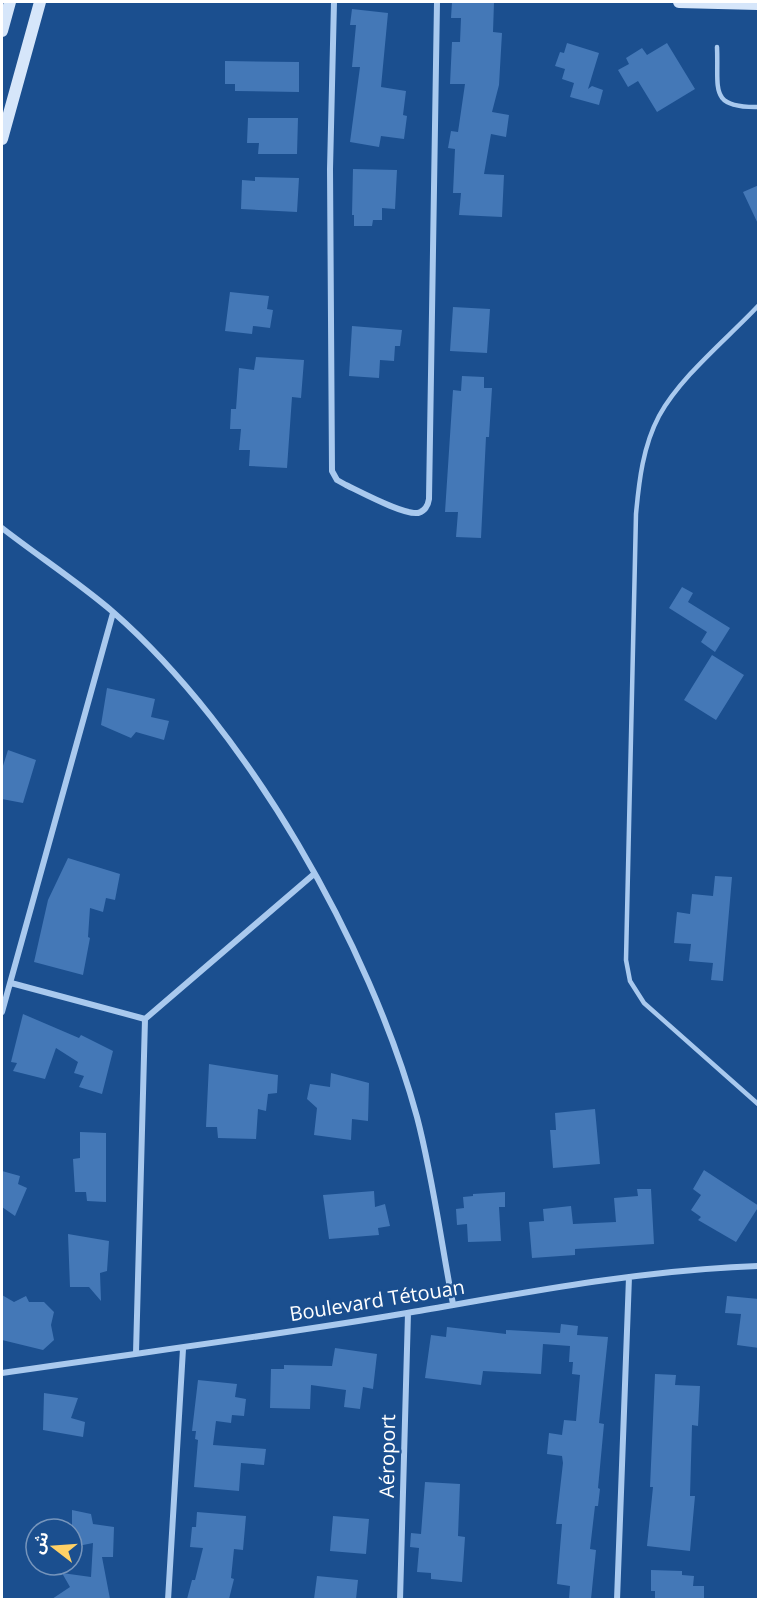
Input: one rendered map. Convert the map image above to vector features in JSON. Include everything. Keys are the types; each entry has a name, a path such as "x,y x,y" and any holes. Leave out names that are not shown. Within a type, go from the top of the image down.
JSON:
{"main road":[{"path":"2,31 10,2"},
{"path":"2,139 40,2"},
{"path":"679,2 759,4"}],"street":[{"path":"334,2 330,169 332,471 337,480 346,485 406,511 420,513 426,509 429,499 437,2"},
{"path":"2,528 113,613 172,672 256,777 314,874 370,984 399,1060 417,1119 453,1304"},
{"path":"2,1012 113,613"},
{"path":"136,1353 145,1019 314,874"},
{"path":"11,983 145,1019"},
{"name":"Boulevard Tétouan","path":"2,1373 136,1353 183,1349 629,1277 711,1268 759,1266"},
{"path":"617,1599 629,1277"},
{"name":"Aéroport","path":"400,1599 408,1313"},
{"path":"168,1599 183,1349"}],"lane":[{"path":"717,47 719,89 722,100 731,106 759,107"},
{"path":"759,306 683,384 659,416 640,472 636,514 626,960 630,981 644,1003 759,1104"}],"building":[{"path":"452,2 494,2 493,32 502,33 499,85 492,112 509,115 506,137 491,134 484,174 504,175 502,217 459,215 461,193 453,193 455,149 448,148 451,131 458,132 465,84 450,84 452,42 460,42 461,18 451,18"},
{"path":"352,9 388,13 381,87 406,91 403,115 407,116 404,139 381,136 379,147 350,142 360,67 352,67 356,25 350,25"},
{"path":"567,43 599,53 588,89 592,86 603,90 599,105 570,97 574,83 562,79 565,69 555,66 560,52 564,53"},
{"path":"667,43 695,89 657,112 638,81 628,87 618,70 629,64 626,58 642,48 647,55"},
{"path":"225,61 299,62 299,92 235,91 235,84 225,84"},
{"path":"248,118 298,118 297,154 258,154 259,143 247,143"},
{"path":"353,169 397,170 395,209 382,208 382,220 373,220 372,226 354,226 354,215 352,215"},
{"path":"255,177 299,178 297,212 241,209 242,180 255,181"},
{"path":"759,185 759,226 743,192"},
{"path":"230,292 269,296 267,309 273,310 270,328 253,326 252,334 225,331"},
{"path":"453,307 490,309 487,353 450,351"},
{"path":"352,326 402,330 400,346 395,346 394,361 380,360 379,378 349,376"},
{"path":"256,357 304,360 301,398 292,397 287,468 249,466 250,450 239,450 241,429 230,429 231,409 236,409 239,368 254,370"},
{"path":"462,376 484,377 484,388 492,388 489,437 486,437 481,538 456,537 458,512 445,512 453,390 461,391"},
{"path":"682,587 693,593 688,602 730,628 715,652 701,642 707,632 669,608"},
{"path":"712,655 744,675 716,720 684,700"},
{"path":"107,688 155,699 151,717 169,721 164,740 136,732 131,738 101,725"},
{"path":"8,750 36,760 23,803 2,799 2,769"},
{"path":"68,858 120,874 115,900 106,898 103,912 90,908 88,937 90,938 83,975 34,962 48,900"},
{"path":"715,876 732,877 723,981 711,980 713,963 689,961 691,944 674,943 677,912 690,914 692,894 713,896"},
{"path":"23,1014 79,1038 81,1035 113,1051 102,1094 79,1087 84,1076 74,1073 78,1062 56,1048 45,1079 13,1071 17,1063 11,1062"},
{"path":"209,1064 278,1075 277,1093 268,1094 266,1111 258,1109 256,1139 218,1138 217,1127 206,1127"},
{"path":"331,1073 369,1083 368,1121 352,1119 351,1140 314,1135 317,1108 307,1099 310,1084 330,1087"},
{"path":"595,1109 600,1164 553,1168 550,1130 556,1130 555,1113"},
{"path":"80,1132 106,1133 106,1202 87,1201 86,1192 75,1192 73,1159 80,1158"},
{"path":"704,1170 759,1206 736,1242 698,1220 701,1217 691,1210 701,1195 693,1189"},
{"path":"2,1171 20,1176 18,1184 27,1188 15,1216 2,1207"},
{"path":"637,1189 651,1189 654,1244 575,1249 575,1255 532,1258 529,1222 544,1221 543,1209 571,1206 573,1224 616,1222 614,1198 638,1196"},
{"path":"374,1191 375,1207 385,1204 390,1226 378,1228 379,1235 329,1239 323,1195"},
{"path":"505,1192 505,1207 499,1207 501,1241 468,1242 467,1224 457,1225 456,1209 464,1208 463,1197"},
{"path":"68,1234 109,1241 107,1271 100,1273 101,1301 89,1287 70,1287"},
{"path":"2,1295 14,1302 26,1296 29,1302 44,1302 54,1312 51,1325 54,1340 43,1350 2,1340"},
{"path":"727,1296 759,1299 759,1348 737,1345 741,1314 725,1313"},
{"path":"561,1324 578,1326 577,1335 608,1337 599,1423 604,1424 598,1488 600,1489 598,1506 595,1506 590,1549 596,1550 591,1599 569,1599 570,1586 557,1584 562,1524 556,1524 563,1463 562,1456 547,1454 549,1433 562,1435 564,1420 576,1421 580,1375 572,1374 573,1362 569,1362 570,1346 543,1344 541,1374 483,1371 481,1385 425,1378 431,1335 446,1337 447,1327 506,1334 506,1330 560,1333"},
{"path":"335,1348 377,1354 373,1389 363,1387 360,1409 344,1407 346,1390 311,1385 310,1409 270,1408 271,1369 284,1369 284,1365 332,1366"},
{"path":"655,1374 676,1375 675,1385 700,1386 698,1426 692,1425 690,1496 695,1496 690,1551 647,1546 653,1487 650,1487"},
{"path":"198,1380 237,1384 235,1397 246,1399 244,1416 232,1415 231,1423 216,1421 213,1445 266,1449 264,1465 241,1463 239,1491 194,1487 198,1440 195,1439 196,1431 192,1431"},
{"path":"44,1393 78,1398 71,1418 85,1422 83,1437 43,1430"},
{"path":"425,1482 460,1484 458,1536 465,1537 462,1582 431,1579 431,1573 417,1572 419,1548 410,1547 411,1533 421,1534"},
{"path":"72,1510 91,1514 93,1524 114,1527 113,1557 102,1557 110,1599 52,1599 70,1587 64,1577 91,1577 93,1543 84,1545 84,1517 72,1517"},
{"path":"197,1512 246,1516 243,1550 234,1549 231,1578 234,1579 229,1599 187,1599 192,1580 195,1580 203,1548 190,1547 192,1527 196,1527"},
{"path":"333,1516 369,1519 366,1554 330,1551"},
{"path":"651,1570 682,1571 682,1575 694,1576 693,1586 704,1586 704,1599 655,1599 655,1591 651,1591"},
{"path":"317,1576 358,1580 356,1599 314,1599"}]}
